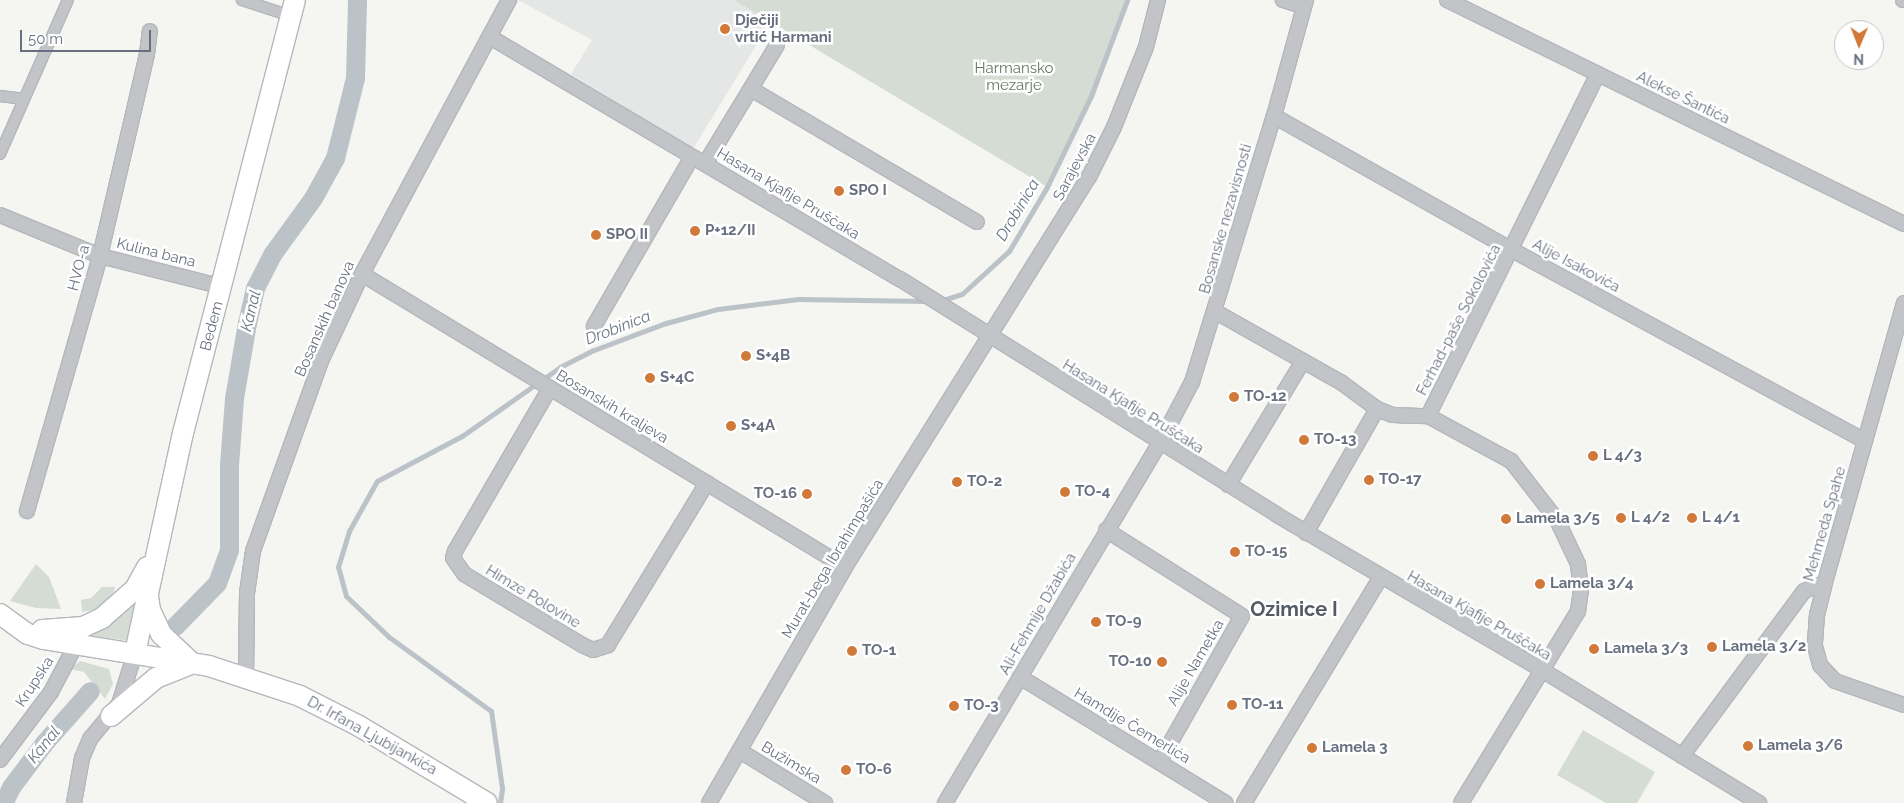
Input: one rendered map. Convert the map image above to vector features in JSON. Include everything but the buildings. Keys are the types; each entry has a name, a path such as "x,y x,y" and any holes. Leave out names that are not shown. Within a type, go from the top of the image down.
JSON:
{"main road":[{"name":"Bedem","path":"135,653 155,552 293,8"},
{"path":"80,636 119,606 135,589 155,552"},
{"path":"111,716 156,678 192,663 161,634 150,610 148,590"},
{"name":"Dr. Irfana Ljubijankića","path":"8,620 43,639 80,636 135,653 192,663 246,676 300,696 360,726 486,802"}],"street":[{"path":"0,154 23,98 68,0"},
{"path":"242,0 293,8"},
{"name":"Bosanskih banova","path":"246,676 247,593 253,551 321,361 362,274 509,0"},
{"name":"Sarajevska","path":"990,336 1064,222 1114,127 1142,56 1158,0"},
{"path":"1283,0 1305,3"},
{"name":"Alekse Šantića","path":"1447,0 1904,224"},
{"name":"Bosanske nezavisnosti","path":"1161,441 1192,382 1216,312 1235,238 1274,116 1305,3"},
{"name":"HVO-a","path":"27,511 51,418 100,256 147,54 150,31"},
{"name":"Hasana Kjafije Pruščaka","path":"490,37 900,280 1306,533 1542,670 1759,803"},
{"path":"705,164 777,45"},
{"name":"Ferhad-paše Sokolovića","path":"1461,803 1578,612 1581,589 1578,564 1556,520 1511,461 1428,416 1598,74"},
{"path":"751,88 977,222"},
{"path":"0,96 23,98"},
{"name":"Alije Isakovića","path":"1274,116 1512,250 1865,441"},
{"path":"594,326 692,157"},
{"name":"Kulina bana","path":"0,214 100,256 222,287"},
{"name":"Bosanskih kraljeva","path":"362,274 845,567"},
{"name":"Mehmeda Spahe","path":"1904,303 1825,583 1817,614 1815,646 1820,665 1835,680 1904,705"},
{"path":"1216,312 1342,383 1377,409 1394,415 1428,416"},
{"name":"Murat-bega Ibrahimpašića","path":"709,803 845,567 990,336"},
{"path":"1228,485 1303,361"},
{"name":"Himze Polovine","path":"547,387 453,558 464,574 582,645 593,650 608,645 707,483"},
{"path":"1306,533 1377,409"},
{"name":"Ali-Fehmije Džabića","path":"945,803 1106,530 1161,441"},
{"name":"Alije Nametka","path":"1106,530 1242,616 1160,761"},
{"path":"1244,803 1381,577"},
{"path":"1682,756 1804,591 1825,583"},
{"name":"Krupska","path":"0,760 51,692 80,636"},
{"path":"74,803 82,758 90,739 111,716 126,690 135,653"},
{"name":"Hamdije Čemerlića","path":"1020,677 1226,803"},
{"name":"Bužimska","path":"740,751 825,803"}],"shaded area":[{"path":"518,0 734,0 771,21 693,149 571,74 592,40"}],"green space":[{"name":"Harmansko mezarje","path":"734,0 1127,0 1091,96 1047,187"},
{"path":"36,564 49,577 61,609 36,608 10,601"},
{"path":"102,587 115,587 113,595 94,610 82,612 81,600 91,598"},
{"path":"138,597 131,641 85,635 109,624 125,613"},
{"path":"80,661 109,669 113,684 105,699 84,672 70,669"},
{"path":"1583,730 1655,772 1637,803 1606,803 1557,775"}],"waterway":[{"name":"Kanal","path":"175,626 217,583 229,550 229,465 234,398 255,288 273,253 313,198 335,158 355,78 357,0"},
{"name":"Drobinica","path":"940,301 962,294 1009,251 1047,187 1091,96 1127,0"},
{"name":"Drobinica","path":"500,803 502,788 491,711 389,637 346,596 338,567 349,531 377,481 462,436 560,367 594,350 666,323 718,309 798,299 927,301"},
{"name":"Kanal","path":"3,803 11,787 44,743 90,691"}],"place":[{"name":"Dječiji vrtić Harmani","path":"725,29"},
{"name":"SPO I","path":"839,191"},
{"name":"P+12/II","path":"695,231"},
{"name":"SPO II","path":"596,235"},
{"name":"S+4B","path":"746,356"},
{"name":"S+4C","path":"650,378"},
{"name":"TO-12","path":"1234,397"},
{"name":"S+4A","path":"731,426"},
{"name":"TO-13","path":"1304,440"},
{"name":"L 4/3","path":"1593,456"},
{"name":"TO-17","path":"1369,480"},
{"name":"TO-2","path":"957,482"},
{"name":"TO-4","path":"1065,492"},
{"name":"TO-16","path":"807,494"},
{"name":"L 4/2","path":"1621,518"},
{"name":"L 4/1","path":"1692,518"},
{"name":"Lamela 3/5","path":"1506,519"},
{"name":"TO-15","path":"1235,552"},
{"name":"Lamela 3/4","path":"1540,584"},
{"name":"TO-9","path":"1096,622"},
{"name":"Lamela 3/2","path":"1712,647"},
{"name":"Lamela 3/3","path":"1594,649"},
{"name":"TO-1","path":"852,651"},
{"name":"TO-10","path":"1162,662"},
{"name":"TO-11","path":"1232,705"},
{"name":"TO-3","path":"954,706"},
{"name":"Lamela 3/6","path":"1748,746"},
{"name":"Lamela 3","path":"1312,748"},
{"name":"TO-6","path":"846,770"}],"district":[{"name":"Ozimice I","path":"1294,609"}]}
